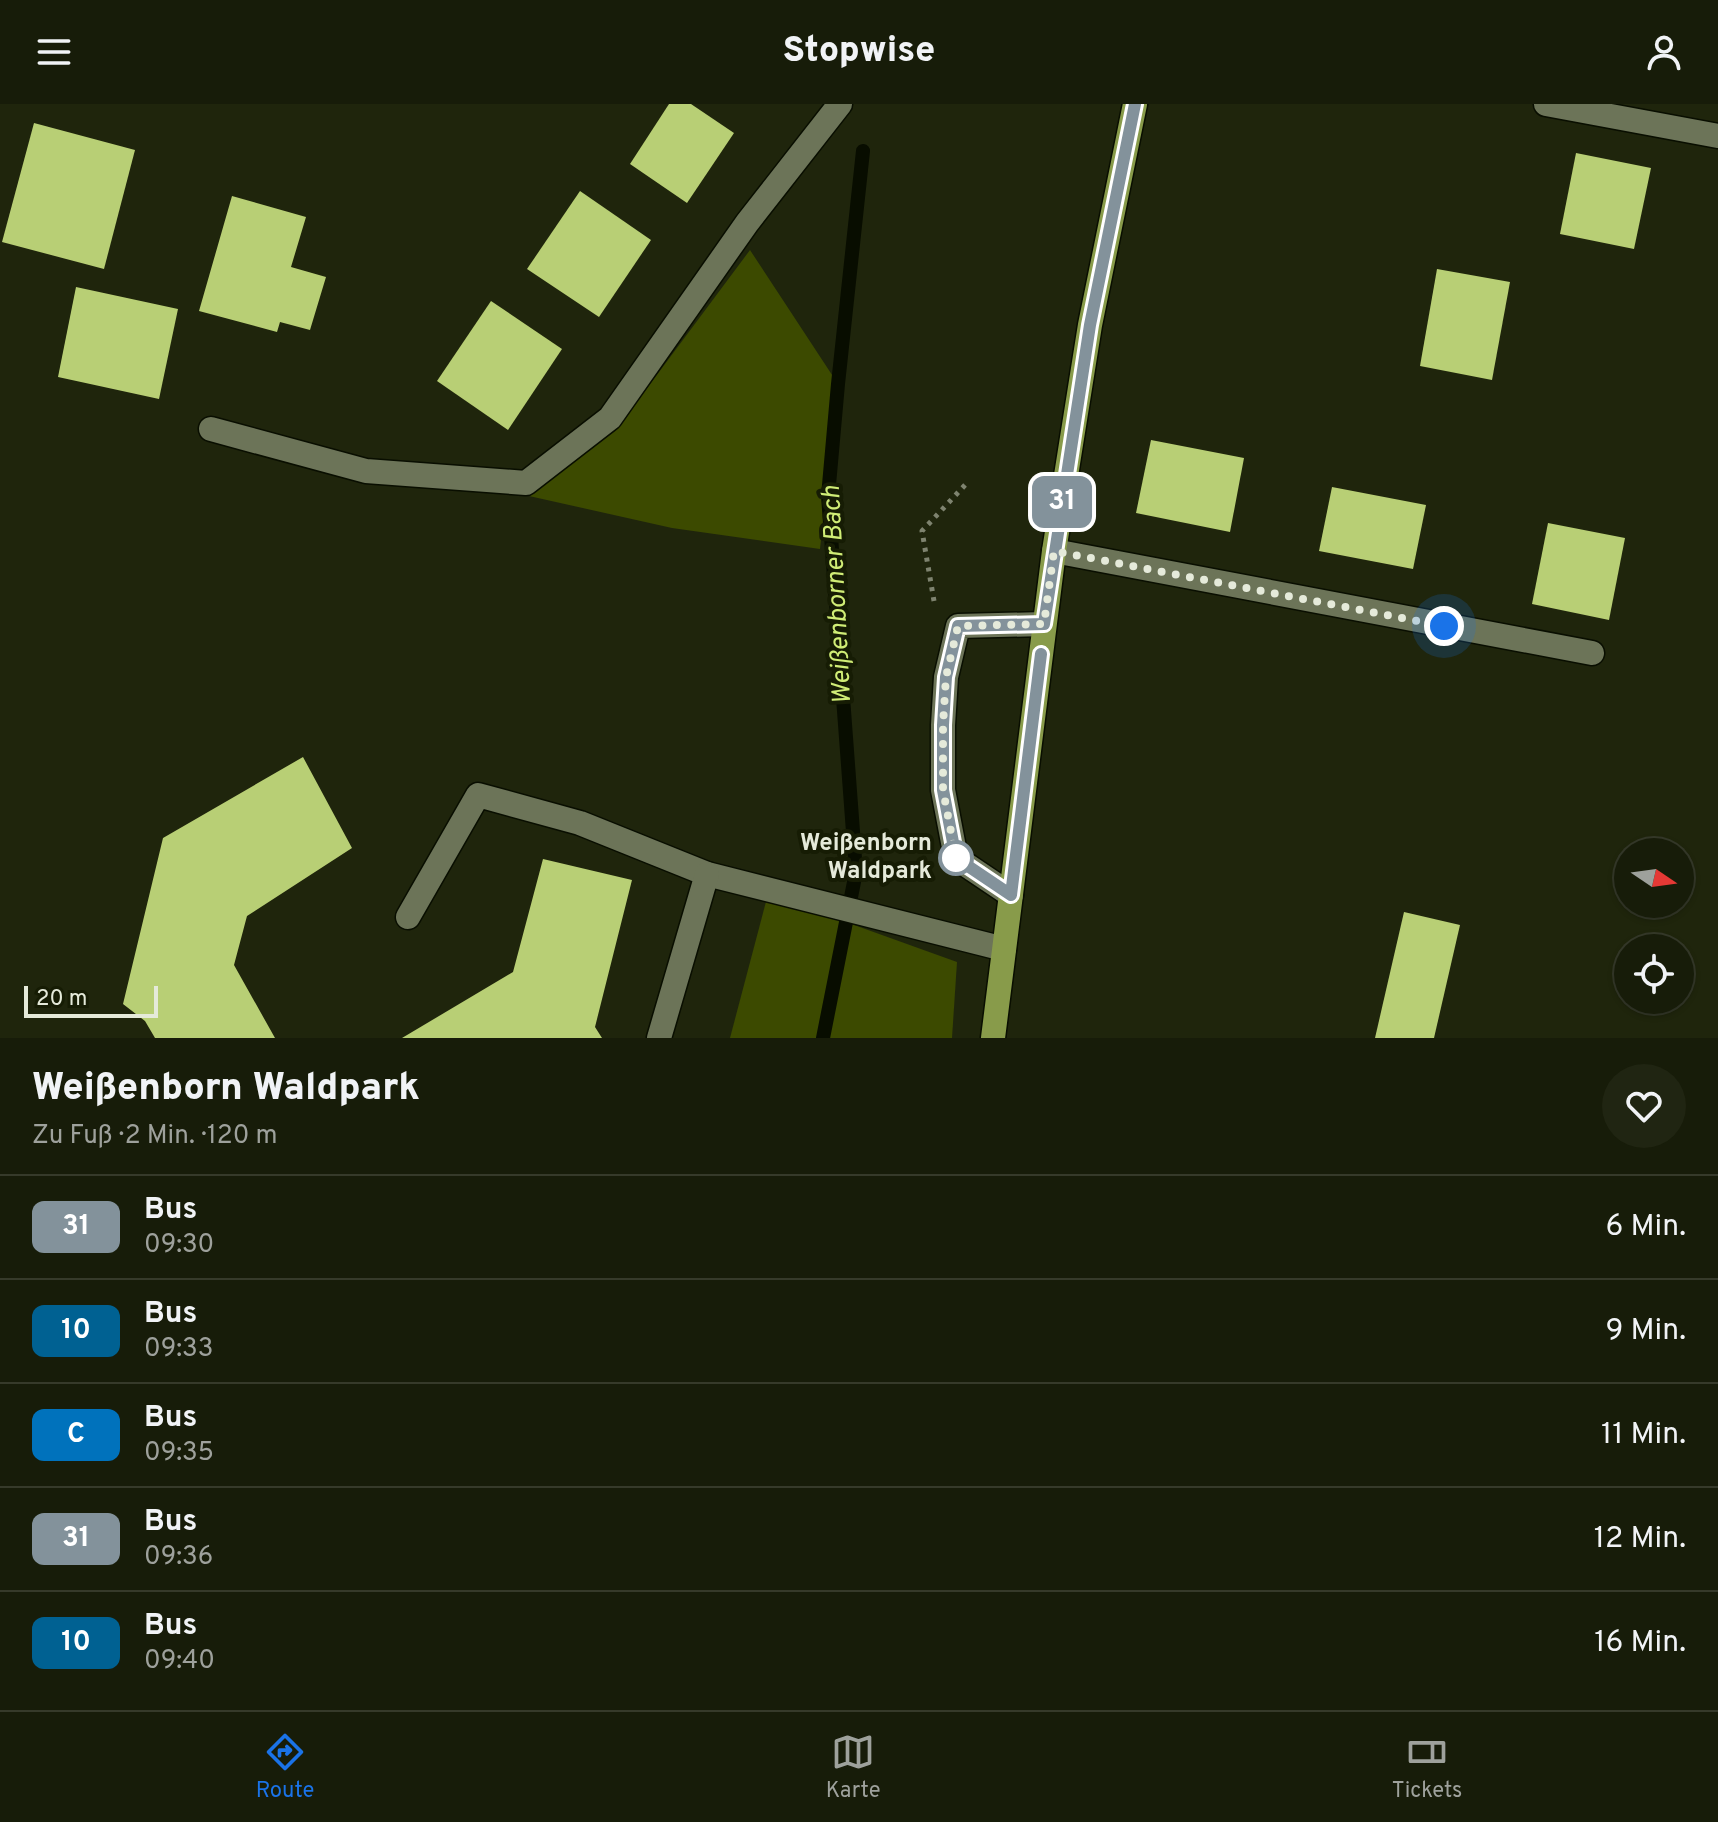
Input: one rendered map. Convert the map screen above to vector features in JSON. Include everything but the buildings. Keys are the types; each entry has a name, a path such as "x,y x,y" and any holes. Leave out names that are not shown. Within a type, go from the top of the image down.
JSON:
{"main road":[{"path":"993,1038 1054,551 1090,325 1135,104"}],"lane":[{"path":"211,429 366,471 526,483 610,418 747,223 840,104"},
{"path":"1546,104 1718,136"},
{"path":"1054,551 1592,653"},
{"path":"1011,895 956,858 943,790 946,677 958,626 1044,624"},
{"path":"408,917 478,795 580,823 707,874 1004,949"},
{"path":"659,1038 707,874"}],"path":[{"path":"934,604 922,531 966,484"}],"green space":[{"path":"750,250 838,384 820,549 672,528 529,496 615,431"},
{"path":"768,894 957,962 952,1038 730,1038"}],"waterway":[{"name":"Weißenborner Bach","path":"823,1038 856,872 828,496 863,151"}],"bus line":[{"name":"31","path":"1041,654 1011,895 956,858 943,790 946,677 958,626 1044,624 1090,325 1135,104"}],"place":[{"name":"Weißenborn Waldpark","path":"956,858"}],"route":[{"path":"956,858 943,790 943,725 946,677 958,626 1044,624 1054,551 1444,626"}]}
